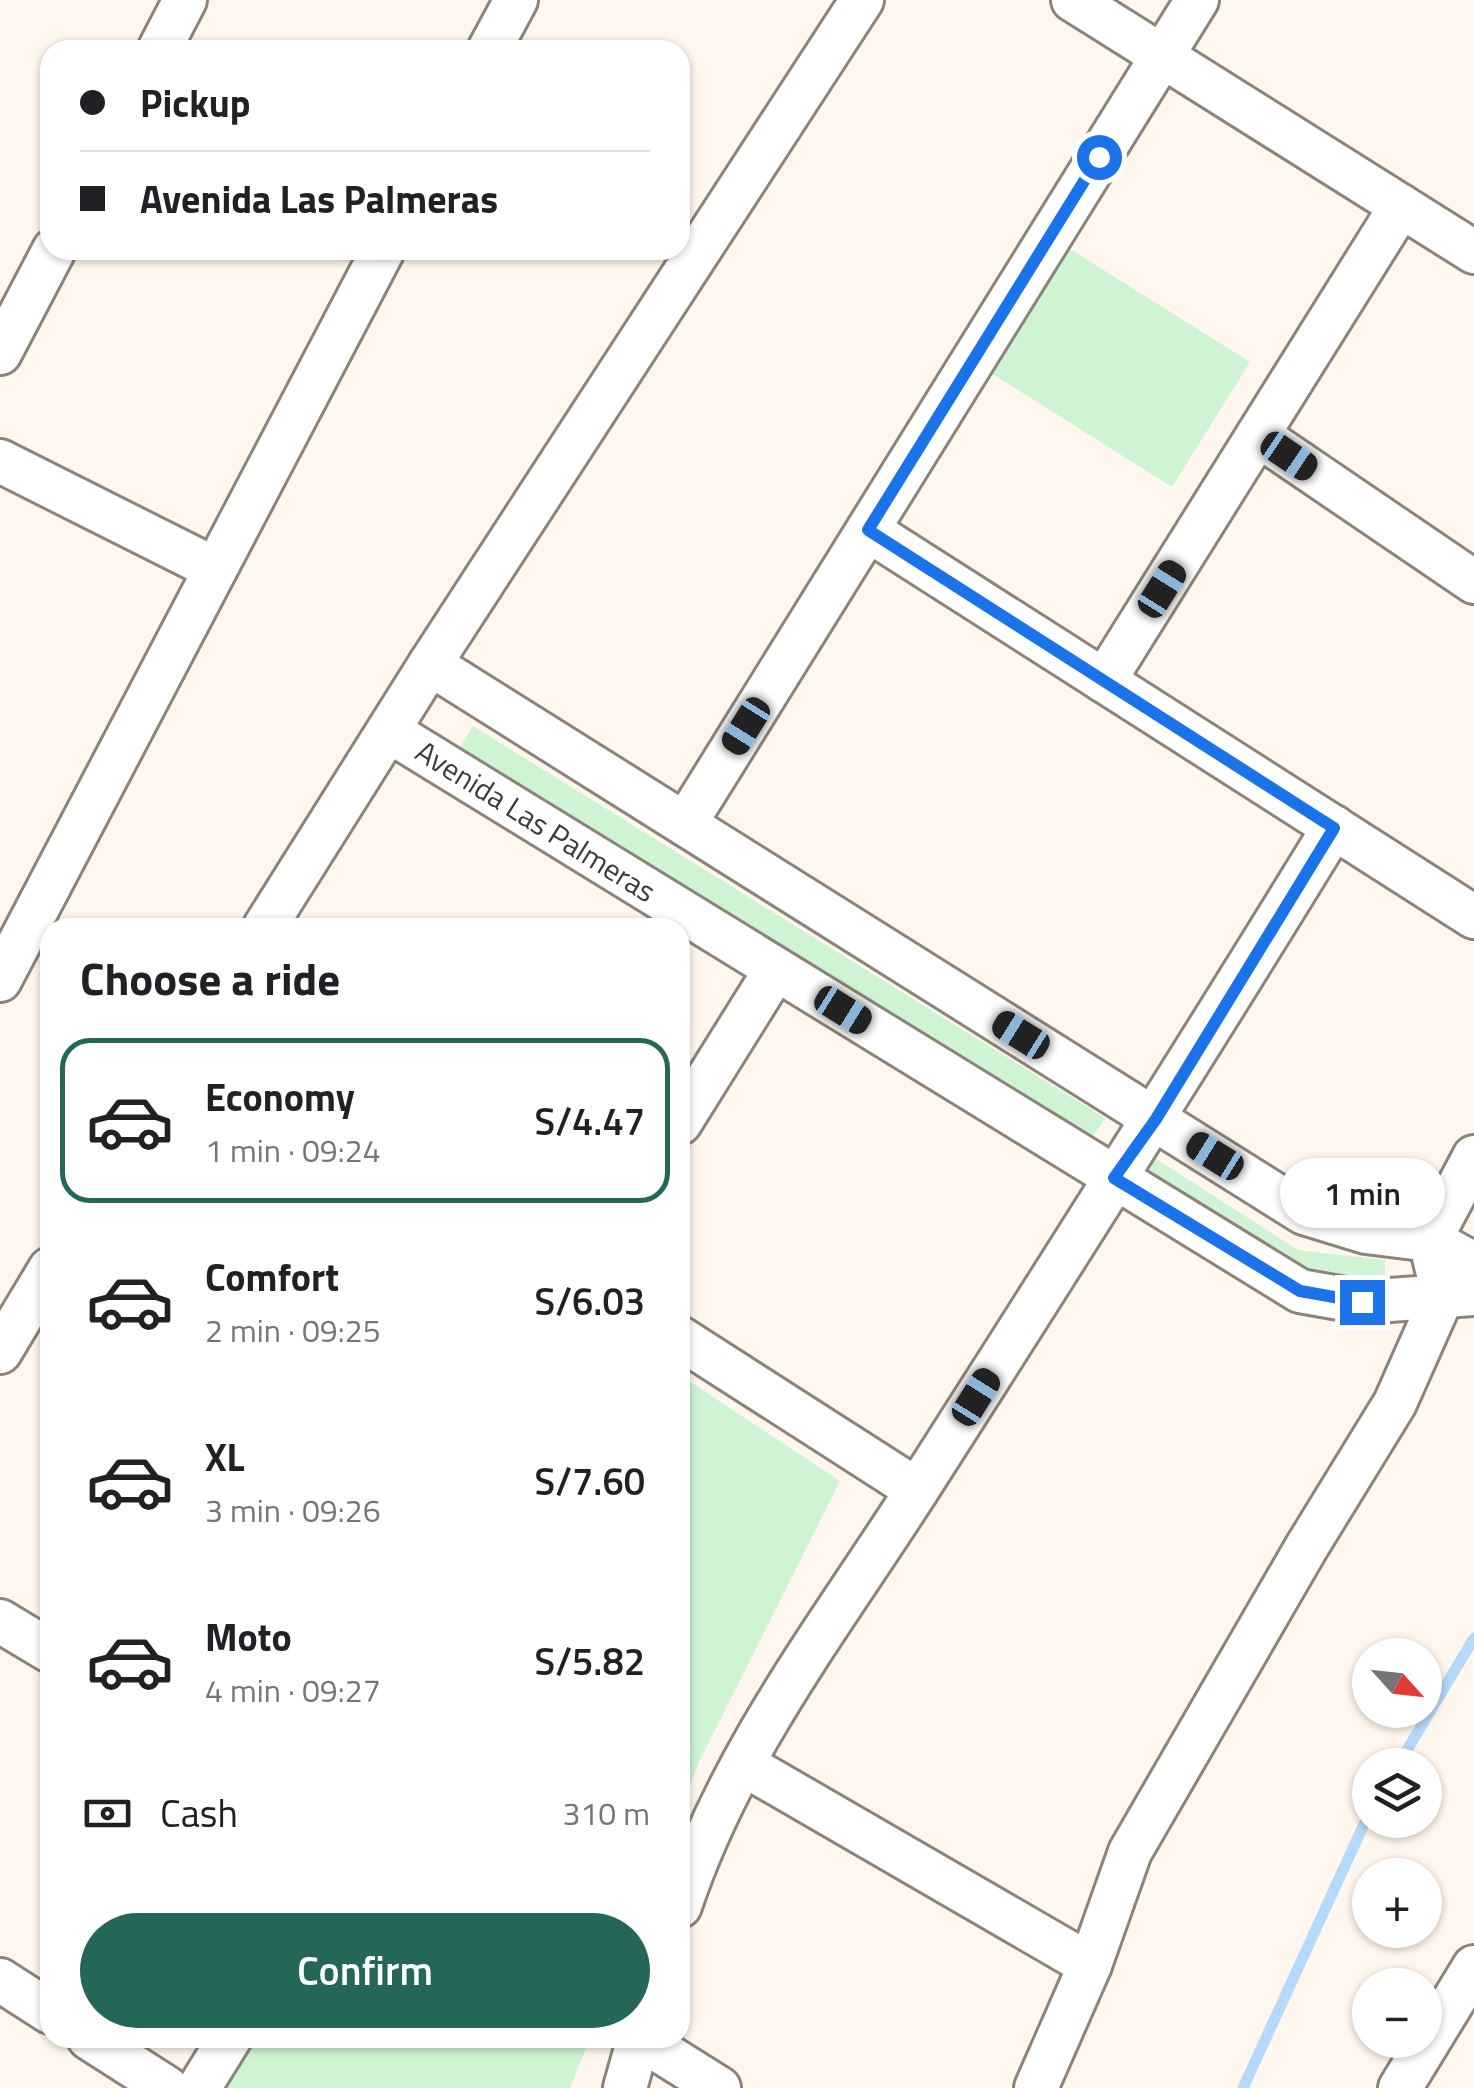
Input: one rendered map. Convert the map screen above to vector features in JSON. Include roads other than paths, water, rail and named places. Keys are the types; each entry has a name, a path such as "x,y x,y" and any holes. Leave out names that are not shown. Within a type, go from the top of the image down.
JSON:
{"street":[{"path":"163,40 185,0"},
{"path":"494,40 516,0"},
{"path":"270,918 430,664 862,0"},
{"path":"1074,0 1474,252"},
{"path":"685,824 1197,0"},
{"path":"1104,681 1401,206"},
{"path":"0,352 49,260"},
{"path":"0,980 379,260"},
{"path":"1258,435 1474,582"},
{"path":"0,460 215,569"},
{"path":"868,530 1474,916"},
{"path":"430,664 1304,1213 1366,1232 1430,1240 1474,1264"},
{"name":"Avenida Las Palmeras","path":"389,731 1300,1291 1362,1302 1459,1294"},
{"path":"690,1877 770,1712 917,1490 1114,1178 1156,1119 1334,828"},
{"path":"690,1107 776,969"},
{"path":"1430,1240 1474,1157"},
{"path":"1036,2088 1090,1965 1130,1852 1459,1294 1430,1240"},
{"path":"0,1352 38,1315"},
{"path":"690,1344 917,1490"},
{"path":"0,1621 40,1646"},
{"path":"744,1764 1090,1965"},
{"path":"1400,2088 1474,1967"},
{"path":"0,1980 40,2006"},
{"path":"105,2048 168,2088"},
{"path":"199,2088 224,2048"},
{"path":"625,2088 635,2048"},
{"path":"654,2048 719,2088"}],"waterway":[{"path":"1408,1748 1474,1638"},
{"path":"1243,2088 1358,1838"}]}
